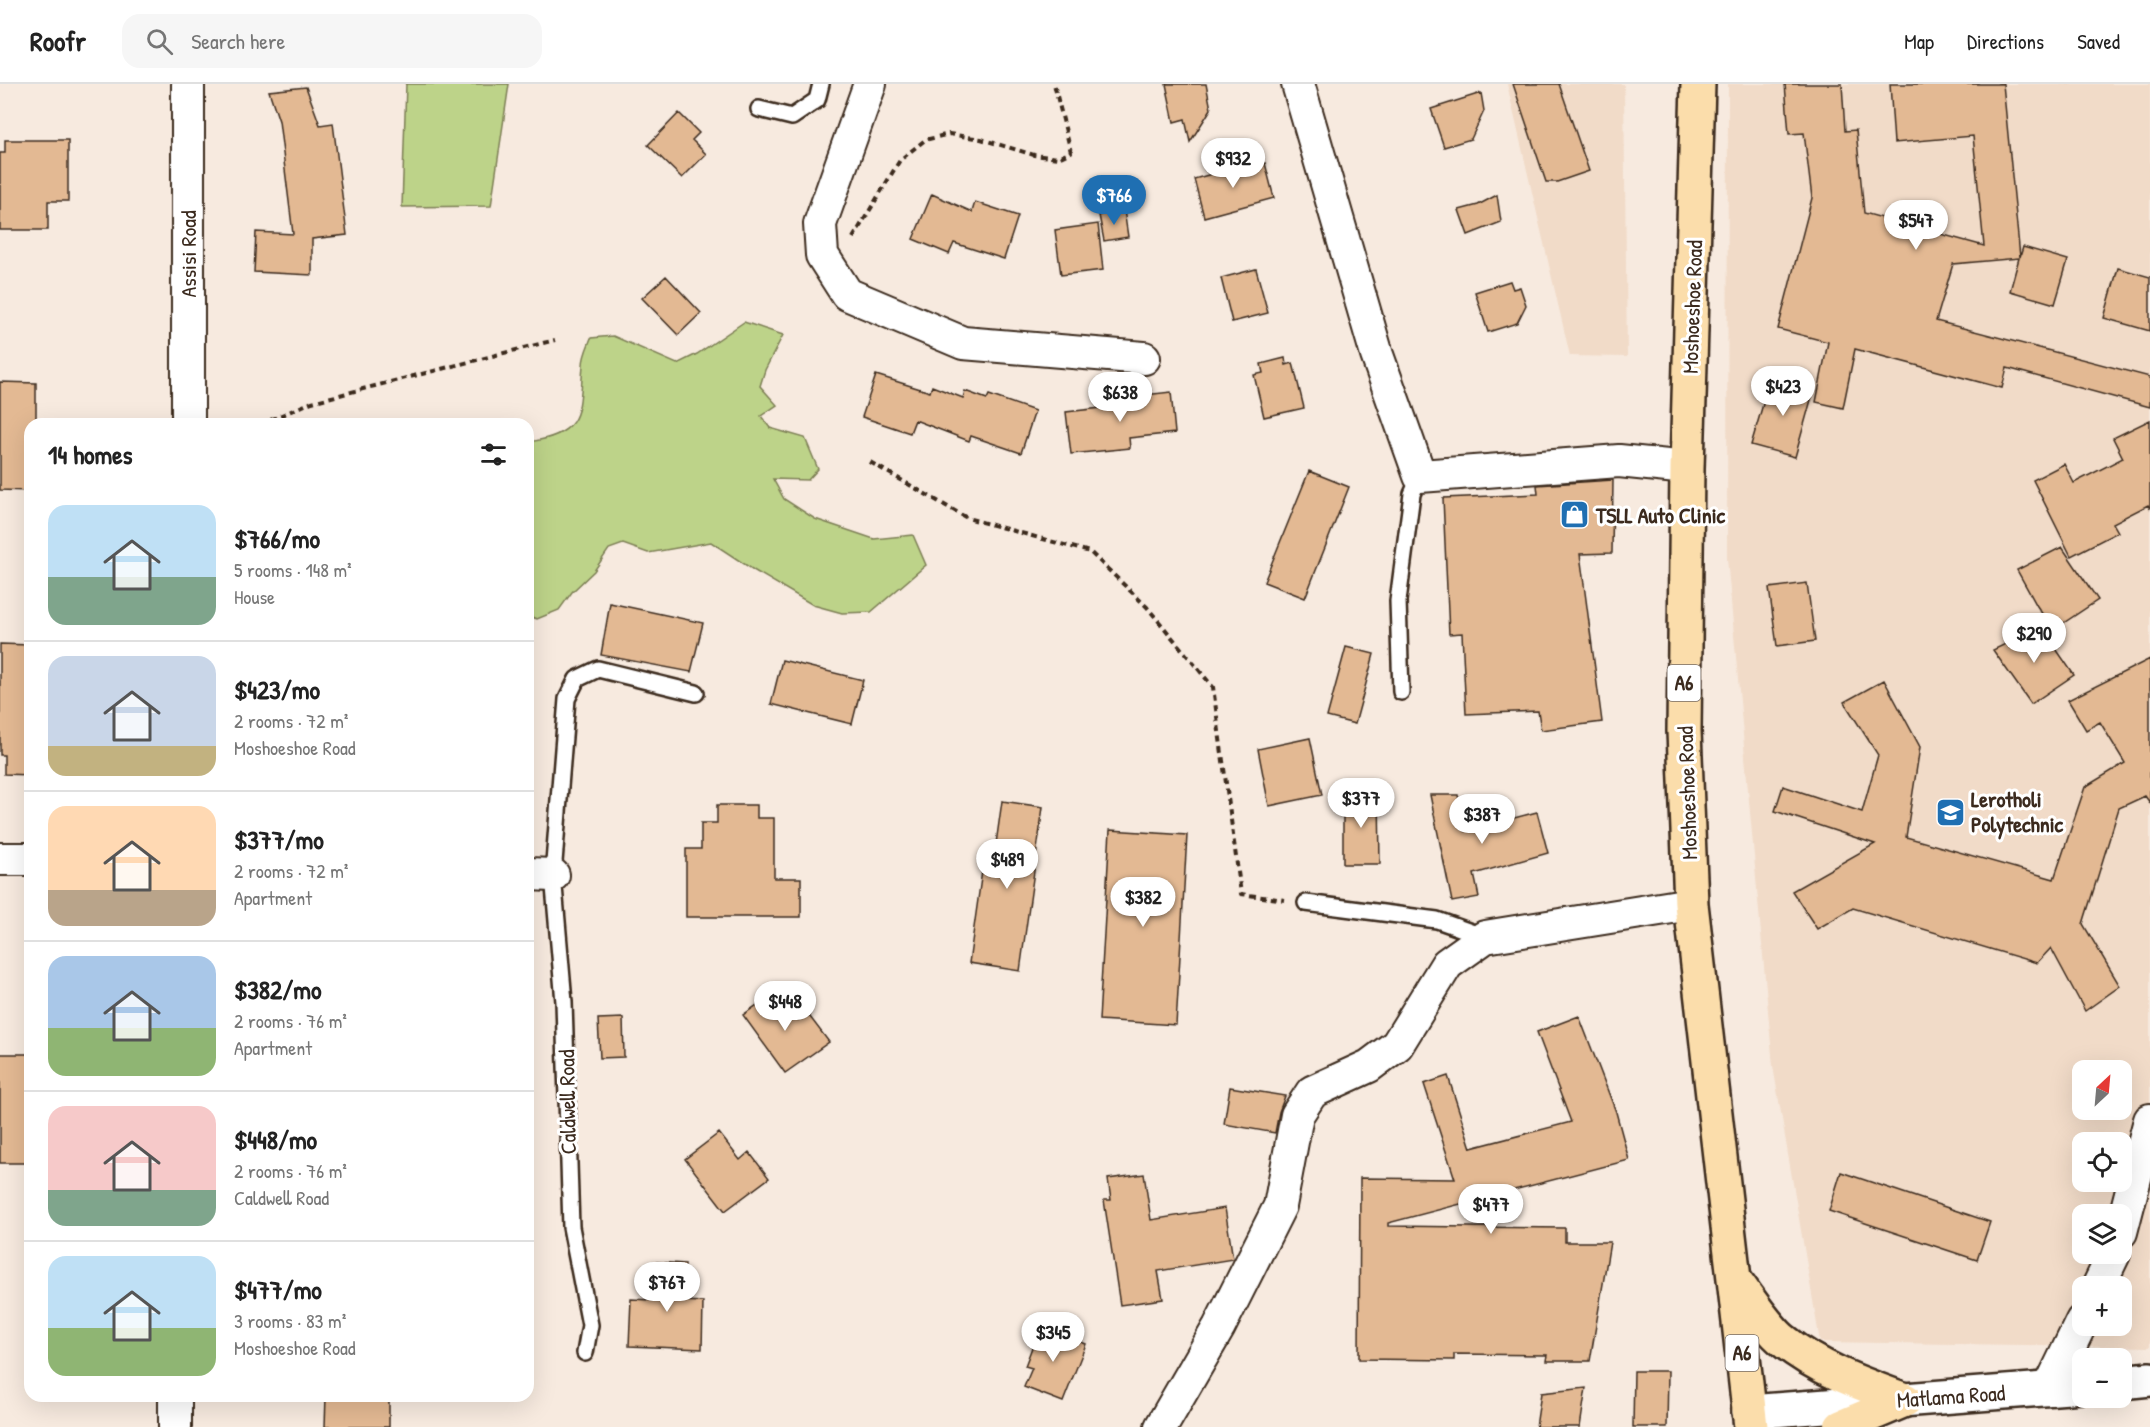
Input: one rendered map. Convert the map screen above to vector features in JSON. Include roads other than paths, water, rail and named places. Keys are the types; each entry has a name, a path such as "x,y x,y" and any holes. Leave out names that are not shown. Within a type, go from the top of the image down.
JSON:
{"main road":[{"name":"Moshoeshoe Road","path":"1698,84 1687,468 1684,731 1691,904 1750,1419"},
{"path":"1734,1279 1782,1340 1822,1365 1905,1400"},
{"path":"1841,1427 1905,1400"}],"street":[{"name":"Assisi Road","path":"188,84 188,418"},
{"path":"870,84 820,224 822,255 847,294 963,344 1144,358"},
{"path":"1298,84 1377,356 1420,476 1619,461 1687,468"},
{"path":"0,859 24,859"},
{"path":"1161,1427 1219,1327 1280,1206 1297,1115 1312,1092 1369,1066 1397,1045 1447,964 1485,937 1691,904"},
{"path":"2128,1204 2150,1120"},
{"path":"2049,1389 2075,1336"},
{"path":"2132,1381 2150,1379"},
{"name":"Matlama Road","path":"1750,1419 1905,1400 2072,1387"},
{"path":"175,1402 175,1427"}],"lane":[{"path":"759,108 792,117 817,100 821,84"},
{"path":"1401,692 1398,601 1412,494 1420,476"},
{"name":"Caldwell Road","path":"585,1353 590,1325 571,1227 564,1002 541,875 567,699 577,679 598,669 696,693"},
{"path":"1306,903 1437,920 1485,937"}],"place":[{"name":"TSLL Auto Clinic","path":"1575,515"},
{"name":"Lerotholi Polytechnic","path":"1950,812"}]}
